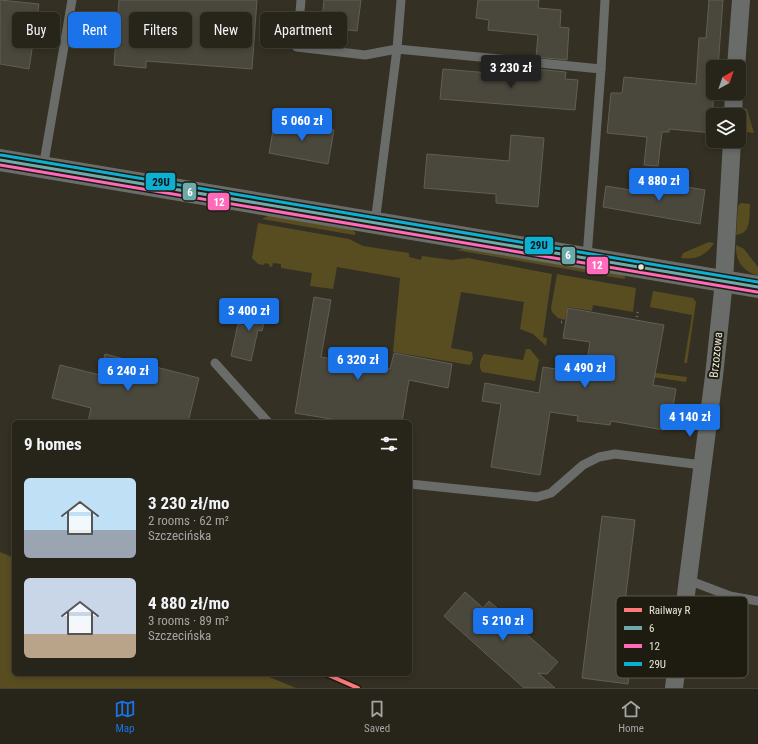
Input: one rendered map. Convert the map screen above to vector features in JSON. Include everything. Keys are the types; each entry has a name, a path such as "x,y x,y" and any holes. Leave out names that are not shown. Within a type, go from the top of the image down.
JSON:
{"street":[{"path":"737,60 741,0"},
{"name":"Brzozowa","path":"686,596 714,376 724,281 732,148"},
{"path":"0,160 587,257 758,287"},
{"name":"Brzozowa","path":"674,688 675,678"}],"lane":[{"path":"43,168 72,0"},
{"path":"301,0 297,47 365,55 396,49 601,69"},
{"path":"376,223 401,0"},
{"path":"587,257 601,69 604,0"},
{"path":"215,363 266,420"},
{"path":"412,484 538,497 551,493 583,465 599,457 614,454 702,465"},
{"path":"688,580 730,596"},
{"path":"748,599 758,601"}],"path":[{"path":"637,317 638,310"}],"shaded area":[{"path":"746,109 754,133 746,131"},
{"path":"741,203 750,204 749,224 745,231 736,235 738,206"},
{"path":"270,215 352,230 356,233 354,235 262,219"},
{"path":"258,223 349,239 363,246 409,253 409,257 421,260 422,256 452,260 468,258 552,274 543,337 547,338 546,346 533,334 520,329 524,302 461,292 451,348 472,352 473,359 470,365 393,352 400,278 337,267 333,289 310,286 312,273 281,268 281,264 273,263 272,267 265,263 264,265 258,264 252,258"},
{"path":"709,242 714,243 704,254 695,258 681,258 683,253"},
{"path":"736,245 744,249 758,267 758,276 748,271 741,265 737,256"},
{"path":"468,248 620,274 626,277 624,279 456,250"},
{"path":"557,274 636,288 633,312 593,305 592,311 568,307 565,320 558,318 552,312 551,308"},
{"path":"653,291 693,298 696,302 687,363 684,363 692,315 650,307"},
{"path":"526,349 530,349 539,360 535,381 482,372 480,368 481,358 484,354 523,360"},
{"path":"632,370 687,377 686,382 619,372"},
{"path":"0,552 12,557 12,676 267,676 296,688 0,688"}],"building":[{"path":"0,0 39,4 38,12 12,12 12,48 32,48 29,69 0,64"},
{"path":"119,0 257,0 252,69 146,61 146,68 114,65 115,48 121,48 121,12 118,12"},
{"path":"324,0 361,0 357,31 347,30 347,12 323,12"},
{"path":"478,0 539,0 538,8 561,10 560,27 569,28 567,60 536,57 538,35 488,30 489,20 476,18"},
{"path":"709,0 723,0 719,60 706,60 706,100 713,100 713,108 706,108 706,132 669,129 669,132 662,132 658,166 644,165 647,137 607,133 611,93 622,93 624,77 696,84 699,38 706,38"},
{"path":"443,69 535,77 535,69 566,72 565,79 578,80 575,110 440,99"},
{"path":"275,120 334,130 328,164 269,153"},
{"path":"511,135 544,138 538,207 496,203 496,194 424,188 427,154 509,161"},
{"path":"657,182 705,190 700,224 603,207 606,186 655,194"},
{"path":"314,297 331,300 321,357 390,369 394,353 452,364 448,388 409,380 402,420 337,420 295,413"},
{"path":"250,301 268,306 262,331 258,330 251,361 231,356 238,324 244,326"},
{"path":"568,308 664,325 653,385 676,389 670,425 664,430 611,421 610,425 577,421 578,416 550,412 540,475 491,467 501,404 482,401 485,383 539,393 543,367 575,372 586,368 590,342 563,338"},
{"path":"105,354 199,378 188,420 88,420 91,408 52,398 60,365 100,375"},
{"path":"602,516 635,520 626,596 616,596 616,678 629,678 628,684 582,678"},
{"path":"465,592 483,608 489,601 558,662 547,674 538,673 555,688 524,688 444,616"}],"rail line":[{"name":"R","path":"331,676 358,688"}],"transit line":[{"name":"29U","path":"1,155 758,282"},
{"name":"6","path":"0,160 758,287"},
{"name":"12","path":"0,165 757,292"}]}
